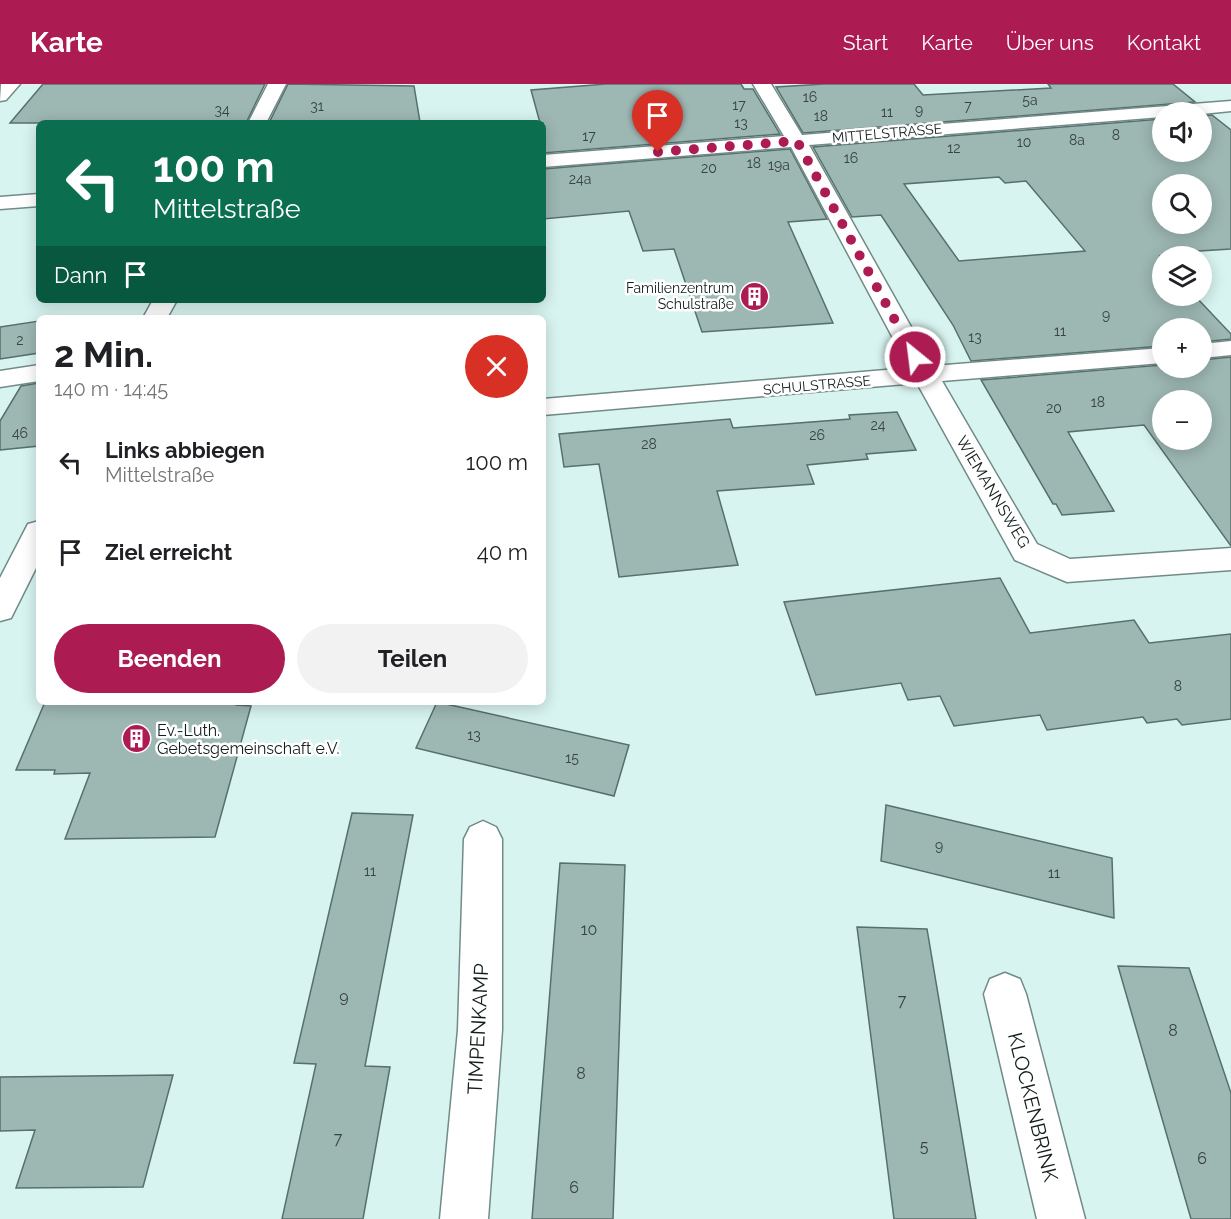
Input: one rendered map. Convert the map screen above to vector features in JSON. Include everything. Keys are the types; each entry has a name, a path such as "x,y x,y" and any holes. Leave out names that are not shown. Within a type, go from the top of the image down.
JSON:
{"street":[{"path":"0,96 11,84"},
{"path":"259,120 277,84"},
{"name":"WIEMANNSWEG","path":"762,84 797,141 1026,552 1066,571 1231,559"},
{"name":"MITTELSTRASSE","path":"546,161 1231,106"},
{"path":"0,203 36,200"},
{"path":"1212,350 1231,348"},
{"name":"SCHULSTRASSE","path":"546,407 1152,355"},
{"path":"0,380 36,374"},
{"path":"0,609 36,538"},
{"name":"TIMPENKAMP","path":"464,1219 480,1030 483,839"},
{"name":"KLOCKENBRINK","path":"1005,994 1061,1219"}],"building":[{"path":"43,84 265,84 247,120 36,120 36,123 10,123"},
{"path":"288,84 414,86 420,120 270,120"},
{"path":"606,84 741,84 744,89 753,89 780,134 546,153 546,120 539,120 531,90"},
{"path":"824,84 914,84 923,95 1051,88 1048,84 1173,84 1195,102 1152,102 1152,105 803,133 776,87"},
{"path":"1212,115 1231,130 1231,249 1212,250 1212,246 1152,246 1152,306 1204,306 1231,334 1231,339 1212,341 1212,318 1152,318 1152,347 971,361 953,325 881,215 852,217 813,147 1152,120 1152,162 1212,162","holes":["999,177 1005,183 1026,181 1085,251 959,261 904,184"]},
{"path":"790,149 827,219 788,222 833,323 702,332 674,249 643,251 629,211 546,219 546,169"},
{"path":"36,321 36,353 0,359 0,327"},
{"path":"1231,357 1231,546 1162,450 1212,450 1212,390 1152,390 1152,436 1144,425 1068,432 1114,511 1062,515 1056,504 1053,504 981,380 1152,366 1152,378 1212,378 1212,359"},
{"path":"36,384 36,446 0,450 0,421 21,386"},
{"path":"897,412 916,450 866,454 868,459 807,465 814,484 717,491 738,565 619,577 599,464 564,467 559,434 730,419 733,428 850,419 849,415"},
{"path":"1000,578 1030,633 1134,620 1149,643 1231,634 1231,719 1182,725 1177,719 1147,723 1143,717 1047,730 1040,715 954,726 940,696 908,700 901,683 816,695 784,602"},
{"path":"44,705 251,706 215,837 65,839 90,773 54,774 55,770 16,770"},
{"path":"436,705 450,705 629,745 614,796 416,748"},
{"path":"886,805 1112,858 1114,918 881,861"},
{"path":"352,813 413,815 365,1066 390,1067 363,1219 282,1219 316,1064 294,1063"},
{"path":"560,863 625,865 613,1219 532,1219"},
{"path":"857,927 927,929 976,1219 894,1219"},
{"path":"1118,966 1189,968 1231,1093 1231,1219 1191,1219"},
{"path":"173,1075 143,1187 16,1188 35,1130 0,1131 0,1077"}],"place":[{"name":"Familienzentrum Schulstraße","path":"755,296"},
{"name":"Ev.-Luth. Gebetsgemeinschaft e.V.","path":"136,739"}],"route":[{"path":"658,152 797,141 915,357"}]}
